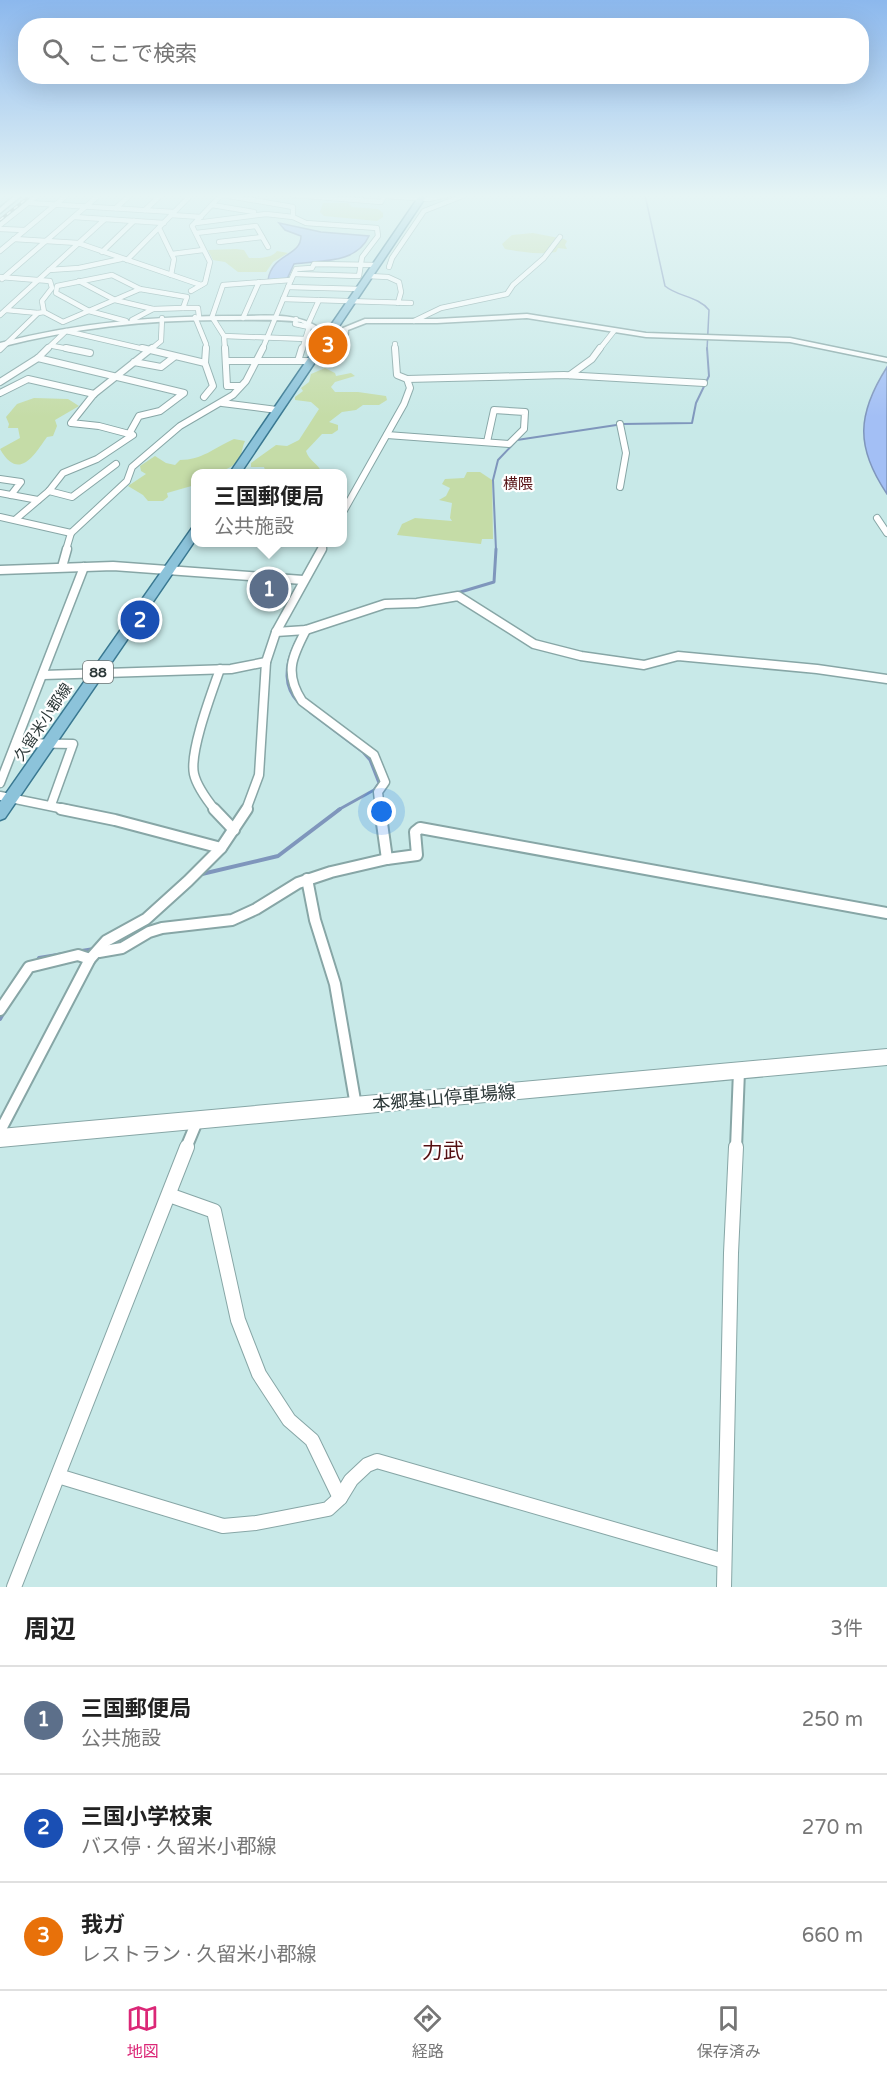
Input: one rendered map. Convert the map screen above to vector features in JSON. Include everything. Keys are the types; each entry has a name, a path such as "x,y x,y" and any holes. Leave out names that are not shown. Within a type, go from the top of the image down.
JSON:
{"main road":[{"path":"237,469 373,269"},
{"name":"久留米小郡線","path":"0,814 5,797 50,743 191,536"},
{"name":"本郷基山停車場線","path":"0,1138 887,1057"}],"street":[{"path":"1,279 13,269"},
{"path":"0,315 49,270 63,269"},
{"path":"154,269 201,285"},
{"path":"171,275 173,269"},
{"path":"191,291 205,283 209,269"},
{"path":"62,567 71,533 87,515 127,481 132,468 180,426 233,395 256,362 296,269"},
{"path":"212,317 223,285 292,277 359,276 361,269"},
{"path":"414,321 441,308 507,294 513,285 531,269"},
{"path":"153,309 129,320 89,311 56,293 57,286 112,274 140,289 187,297 183,308"},
{"path":"368,276 388,277 399,282 401,292 398,303"},
{"path":"0,350 41,312 42,301 51,292 52,285 50,281 1,279"},
{"path":"80,281 115,300 153,309 198,308 197,317 207,350 205,363 213,388 200,399 215,407"},
{"path":"243,318 259,282"},
{"path":"288,287 360,288"},
{"path":"6,310 41,312 63,322 140,289"},
{"path":"283,299 411,303"},
{"path":"309,322 319,300"},
{"path":"4,344 41,334 129,320 162,318 296,319 309,322 316,328 314,337 325,341 342,340 346,335 345,329 359,322 527,316 645,335 790,340 887,360"},
{"path":"212,317 224,336 227,386 240,386"},
{"path":"16,519 49,491 63,473 97,459 134,435 99,426 71,423 94,394 161,341 162,318"},
{"path":"296,319 295,324 309,327 298,361"},
{"path":"66,331 205,363"},
{"path":"0,382 38,358 66,331"},
{"path":"570,375 592,359 614,331"},
{"path":"224,336 306,339"},
{"path":"395,344 397,375 407,379 570,375 704,382"},
{"path":"53,346 90,353"},
{"path":"134,362 161,368 174,357"},
{"path":"38,358 79,366 80,370 204,397"},
{"path":"226,361 310,361"},
{"path":"0,393 28,379 94,394"},
{"path":"347,505 406,398 410,388 407,379"},
{"path":"129,434 139,416 160,411 184,393"},
{"path":"222,403 277,410"},
{"path":"387,435 509,444 524,429 525,412 494,410 487,442"},
{"path":"620,424 626,453 620,487"},
{"path":"97,459 132,468"},
{"path":"49,491 72,497 116,464"},
{"path":"0,479 21,482 11,495"},
{"path":"0,493 38,500"},
{"path":"0,517 71,533"},
{"path":"877,518 887,533"},
{"path":"0,1131 94,956 106,941 130,929 157,910 221,848 253,797 259,775 266,662 276,632 303,580 324,547"},
{"path":"0,570 62,567 169,569 303,580"},
{"path":"0,783 84,567"},
{"path":"276,632 306,630 385,604 417,603 458,596 534,644 581,656 644,665 678,656 817,669 887,679"},
{"path":"306,630 290,661 289,669 297,694 302,701 374,755 385,782 378,792 387,859"},
{"path":"43,675 220,669 266,662"},
{"path":"220,669 206,709 193,771 212,806 234,830"},
{"path":"16,743 73,744 51,805"},
{"path":"5,797 51,805 221,848"},
{"path":"0,1010 29,967 78,955 94,956 122,948 149,932 162,928 232,920 307,879 387,859 417,855 415,832 420,828 887,913"},
{"path":"307,879 315,921 335,984 356,1106"},
{"path":"724,1587 731,1253 739,1071"},
{"path":"14,1587 198,1119"},
{"path":"169,1195 214,1211 238,1320 259,1374 289,1420 312,1440 340,1498"},
{"path":"58,1476 223,1526 256,1523 328,1509 340,1498 351,1480 367,1465 377,1461 724,1561"}],"green space":[{"path":"234,269 268,269 266,272 238,272"},
{"path":"325,368 335,373 336,376 351,373 355,376 335,382 331,387 335,392 386,396 387,400 379,405 363,405 356,410 342,412 329,422 338,425 338,430 332,434 322,434 306,451 320,469 251,467 251,463 276,445 287,446 299,440 319,409 311,402 295,400 295,397 303,391 301,388 309,382 311,374"},
{"path":"34,398 68,399 79,406 55,420 57,426 53,436 47,437 26,462 14,464 0,449 20,438 18,428 8,428 6,417 17,404"},
{"path":"234,439 245,441 238,461 233,465 225,469 191,469 191,486 167,493 168,497 163,501 148,501 128,486 146,474 141,471 140,466 155,456 166,463 175,465 180,460 201,456"},
{"path":"467,472 480,472 492,480 493,539 482,539 481,544 397,535 402,524 415,518 452,521 450,518 452,503 439,500 446,496 450,488 442,484 445,479 464,478"}],"water":[{"path":"272,269 292,269 287,279 268,280"},
{"path":"887,367 887,494 869,461 864,430 865,415 870,400"}],"waterway":[{"path":"661,269 665,286 699,302 709,310 707,349"},
{"path":"496,549 493,480 498,460 517,440 623,424 692,423 696,403 709,376 707,349"},
{"path":"457,593 494,582 496,549"},
{"path":"296,642 288,665 287,680 298,702"},
{"path":"310,712 363,752 370,760 379,783 374,790 338,810"},
{"path":"202,874 278,856 340,809"},
{"path":"37,961 39,958 94,949"},
{"path":"0,1019 4,1012"}],"place":[{"name":"我ガ","path":"328,345"},
{"name":"三国郵便局","path":"269,589"},
{"name":"三国小学校東","path":"140,620"}],"district":[{"name":"横隈","path":"518,484"},
{"name":"力武","path":"443,1151"}]}
